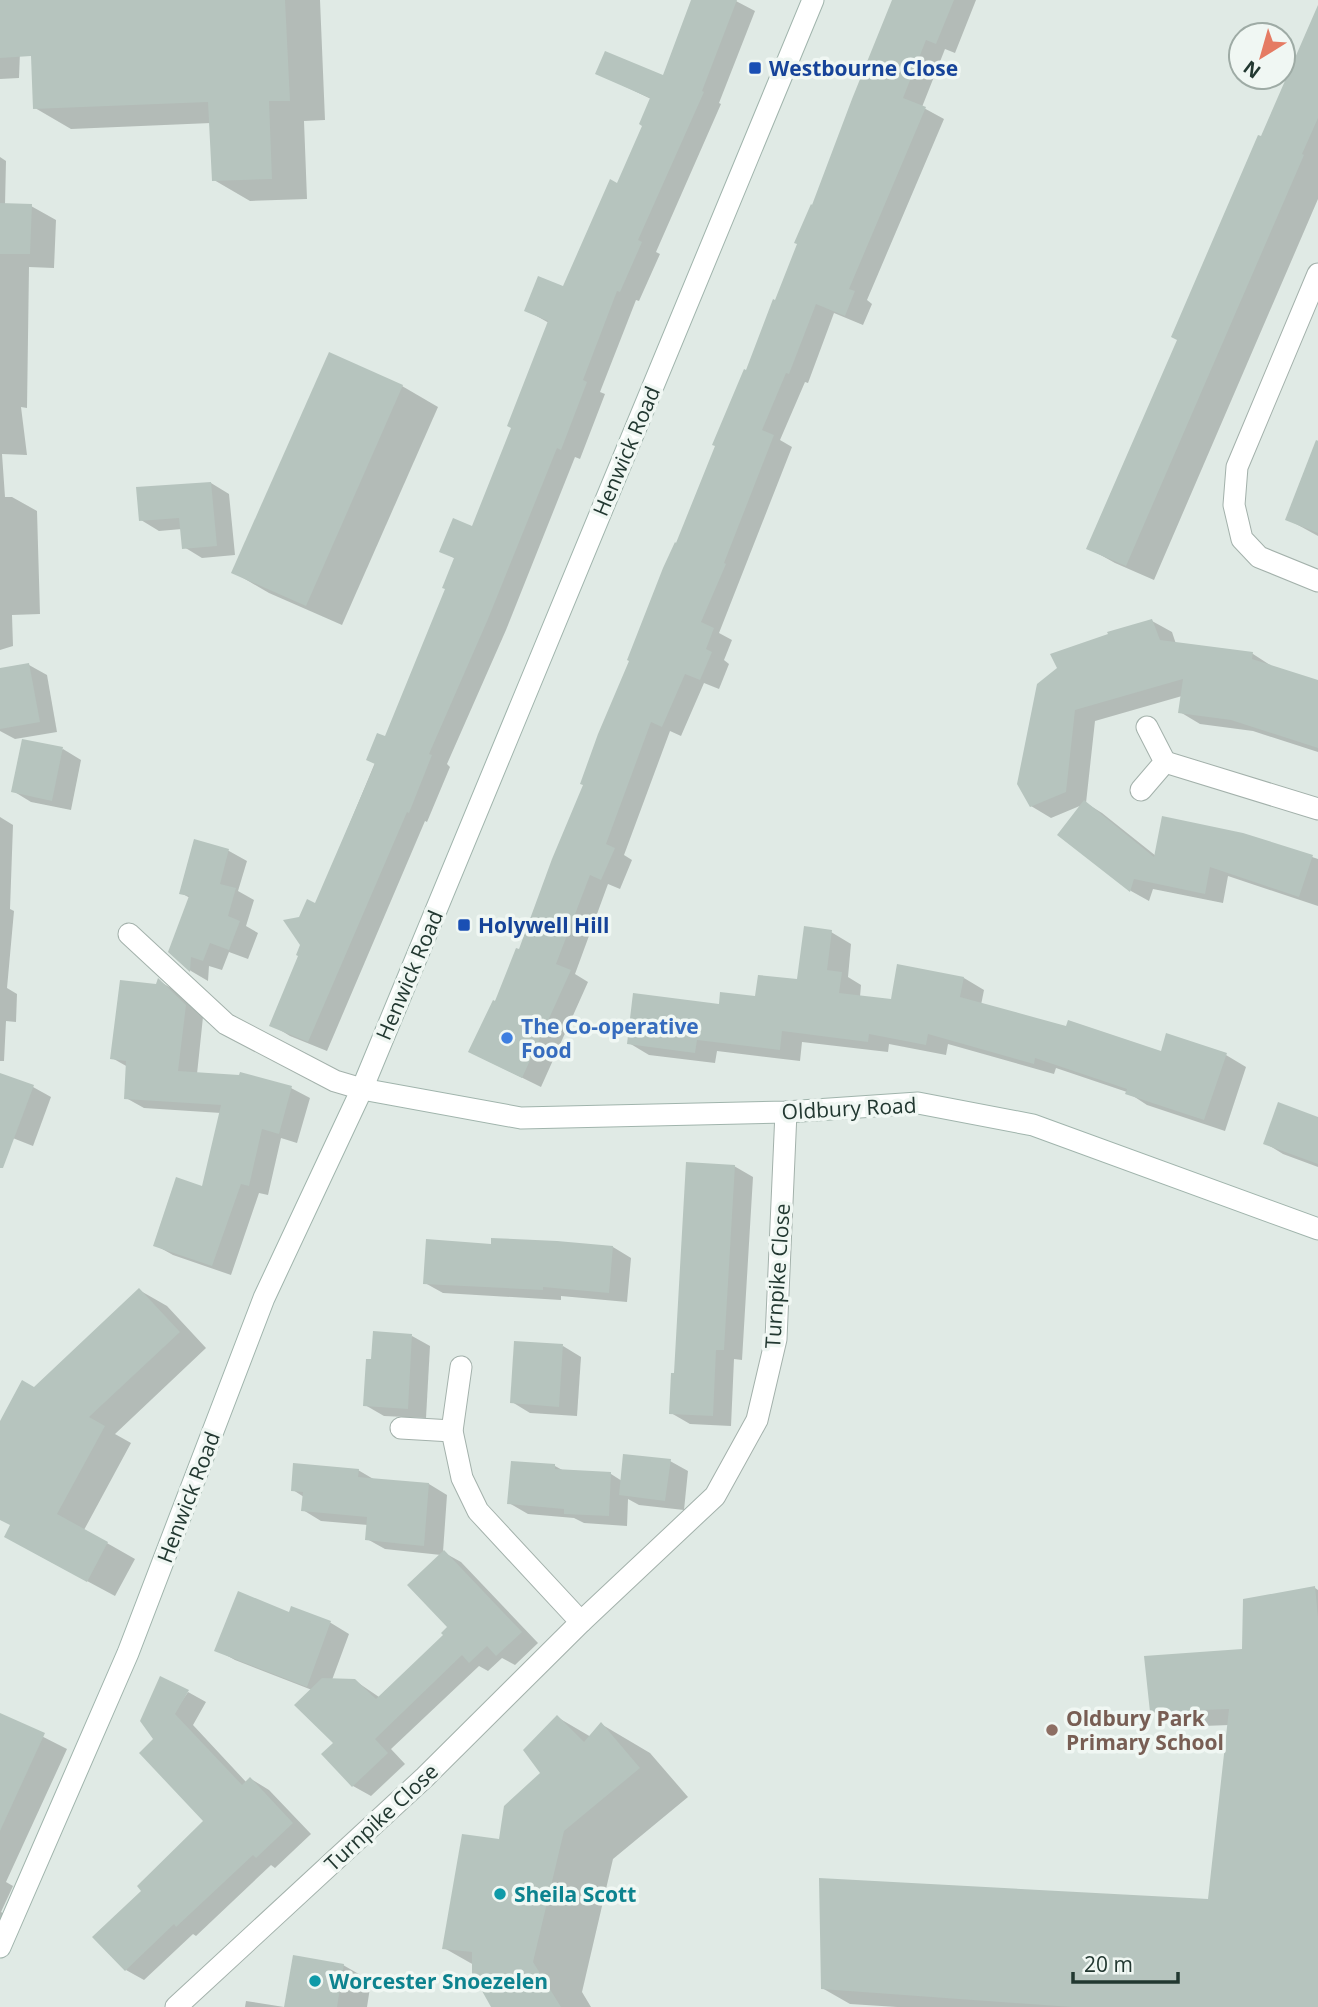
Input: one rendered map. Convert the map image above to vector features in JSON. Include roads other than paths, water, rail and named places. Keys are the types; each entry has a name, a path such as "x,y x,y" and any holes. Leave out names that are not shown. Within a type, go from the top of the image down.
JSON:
{"street":[{"name":"Henwick Road","path":"0,1947 128,1653 264,1298 362,1089 813,0"},
{"path":"1318,274 1237,467 1234,505 1242,539 1259,557 1318,581"},
{"path":"1147,727 1166,762 1318,809"},
{"path":"1141,790 1166,762"},
{"path":"129,934 226,1024 335,1081 362,1089"},
{"name":"Oldbury Road","path":"362,1089 521,1118 786,1112 918,1103 1033,1125 1318,1229"},
{"name":"Turnpike Close","path":"176,2007 425,1777 581,1622 715,1496 757,1420 776,1339 786,1112"},
{"path":"461,1367 452,1431 461,1478 478,1511 581,1622"},
{"path":"401,1428 452,1431"}],"place":[{"name":"Westbourne Close","path":"755,68"},
{"name":"Holywell Hill","path":"464,925"},
{"name":"The Co-operative Food","path":"507,1038"},
{"name":"Oldbury Park Primary School","path":"1052,1730"},
{"name":"Sheila Scott","path":"500,1894"},
{"name":"Worcester Snoezelen","path":"315,1981"}]}
